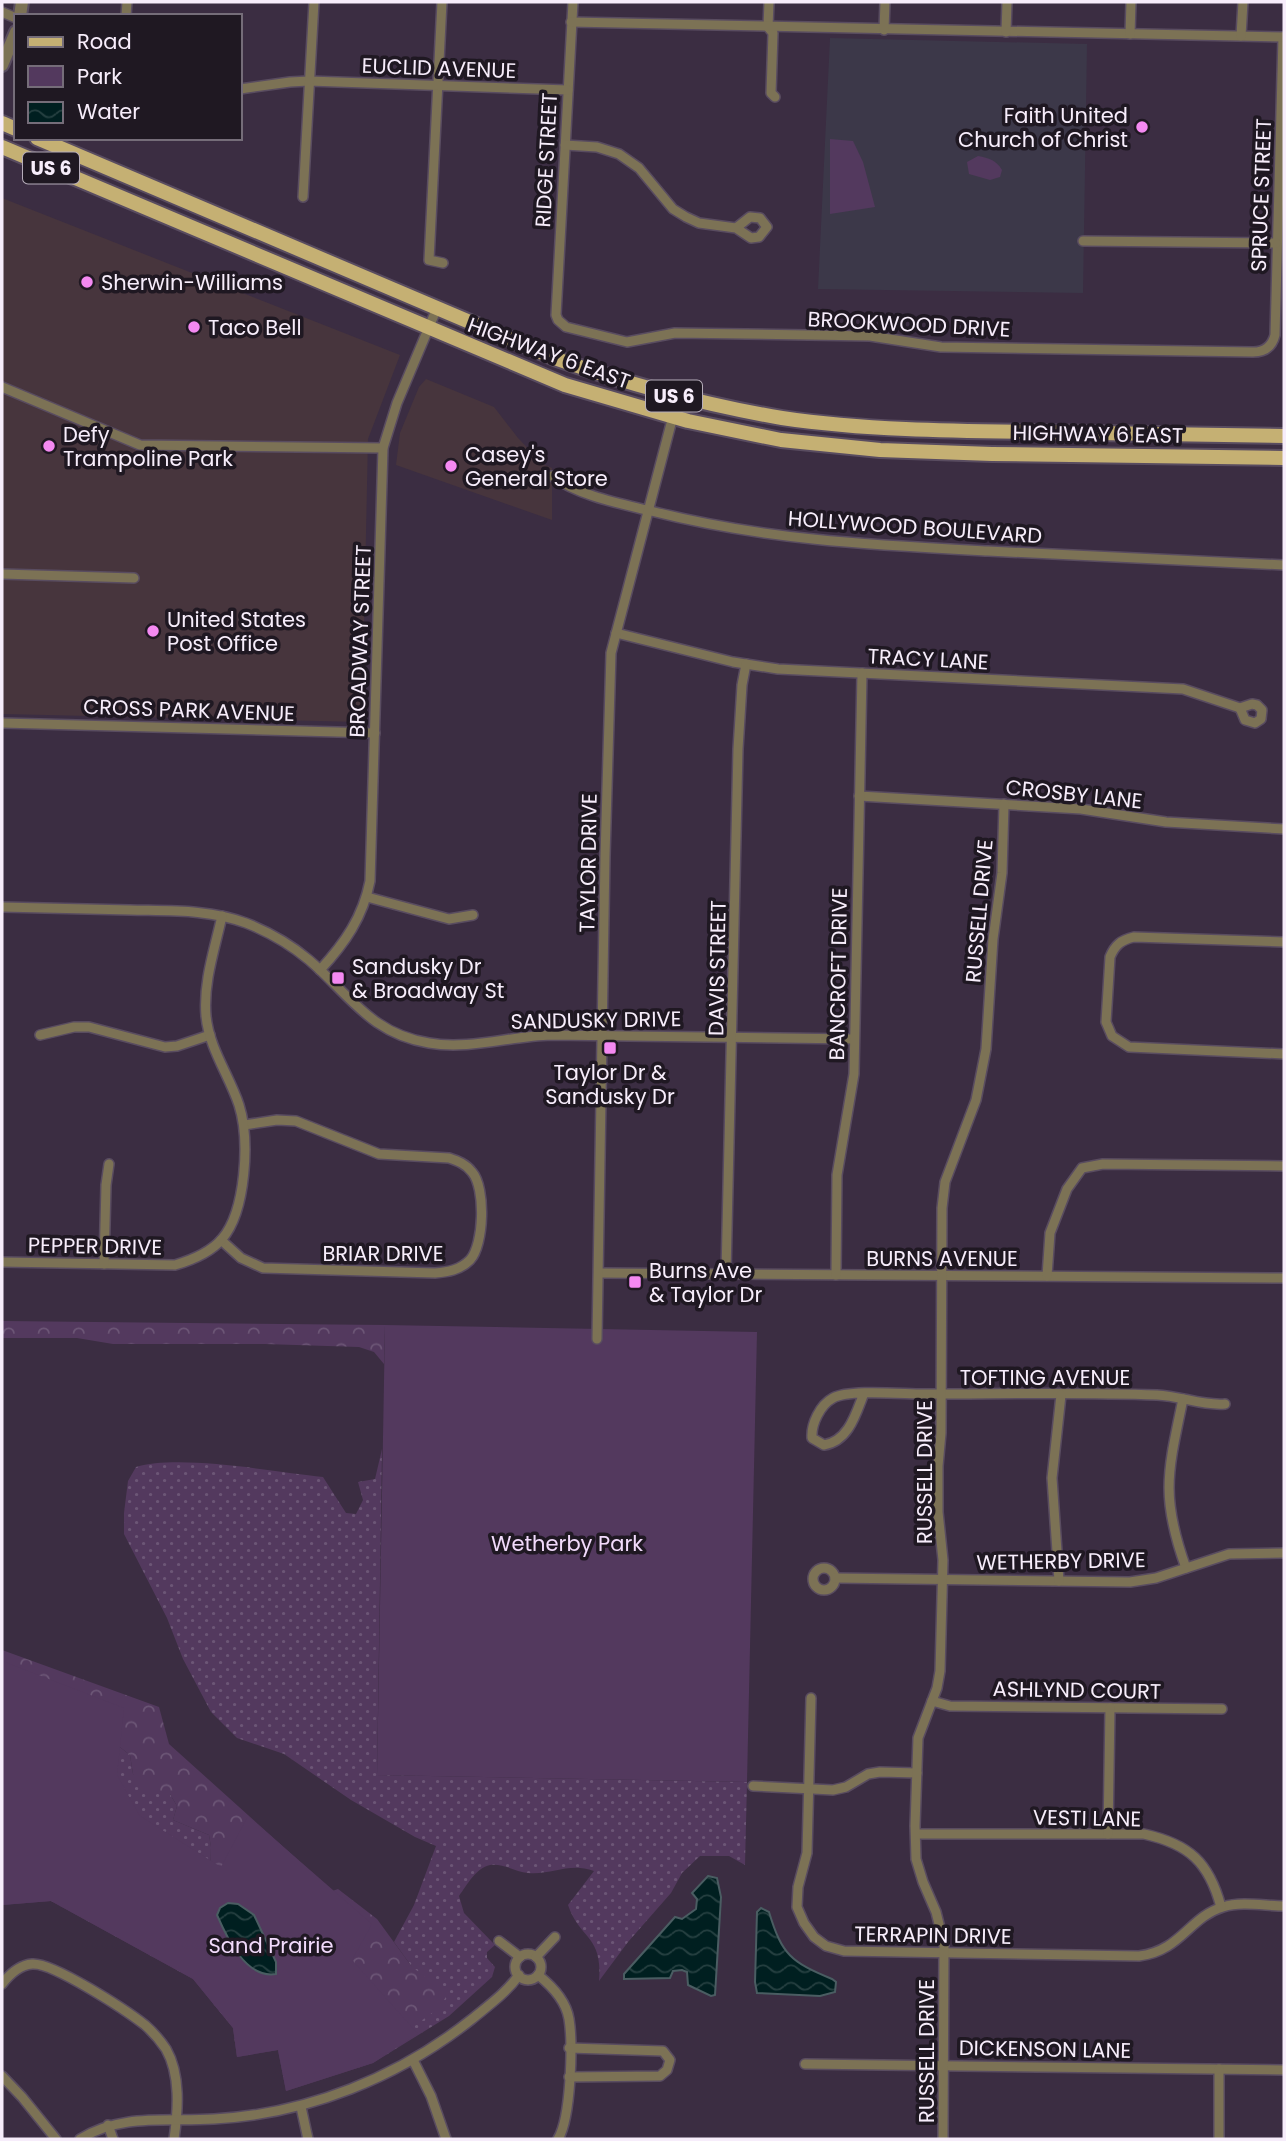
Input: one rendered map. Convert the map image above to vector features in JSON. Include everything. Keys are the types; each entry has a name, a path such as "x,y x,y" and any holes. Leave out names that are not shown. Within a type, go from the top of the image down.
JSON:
{"main road":[{"name":"HIGHWAY 6 EAST","path":"42,140 557,359 678,397 782,418 879,428 1284,436"},
{"name":"HIGHWAY 6 EAST","path":"2,147 565,385 673,417 781,440 880,450 1284,458"}],"street":[{"path":"303,197 314,2"},
{"path":"442,2 429,260 443,262"},
{"name":"RIDGE STREET","path":"558,320 573,2"},
{"path":"769,2 768,27 773,33 771,93 775,97"},
{"path":"884,30 885,2"},
{"path":"1006,32 1007,2"},
{"path":"1130,34 1131,2"},
{"path":"1241,36 1243,2"},
{"path":"572,22 1284,37"},
{"path":"2,65 14,37"},
{"name":"SPRUCE STREET","path":"1264,350 1273,342 1275,335 1284,37"},
{"name":"EUCLID AVENUE","path":"242,89 309,81 568,90"},
{"path":"565,145 597,147 619,154 639,168 673,209 699,223 736,228"},
{"path":"1083,241 1276,243"},
{"name":"BROADWAY STREET","path":"320,970 351,933 367,897 372,865 383,448 397,403 437,309"},
{"name":"BROOKWOOD DRIVE","path":"558,320 566,327 627,342 675,333 870,337 941,346 1253,352 1264,350"},
{"path":"2,387 140,445 383,448"},
{"name":"TAYLOR DRIVE","path":"597,1339 611,653 678,397"},
{"name":"HOLLYWOOD BOULEVARD","path":"552,476 576,489 610,501 736,530 813,540 1284,565"},
{"path":"2,574 134,578"},
{"name":"TRACY LANE","path":"616,633 746,664 794,670 1183,689 1240,708"},
{"name":"DAVIS STREET","path":"726,1274 740,705 746,664"},
{"name":"BANCROFT DRIVE","path":"836,1275 836,1183 853,1085 862,673"},
{"name":"CROSS PARK AVENUE","path":"2,723 375,733"},
{"name":"CROSBY LANE","path":"859,796 1080,809 1178,823 1284,829"},
{"name":"RUSSELL DRIVE","path":"943,2139 944,1953 941,1926 916,1859 918,1738 940,1671 943,1580 938,1500 942,1208 945,1182 976,1100 986,1049 993,939 1002,873 1004,804"},
{"path":"367,897 449,919 474,915"},
{"name":"SANDUSKY DRIVE","path":"2,907 175,911 222,916 243,922 280,939 320,970 370,1019 385,1029 413,1040 449,1045 527,1035 854,1039"},
{"path":"221,1240 236,1214 245,1147 244,1125 239,1106 210,1035 206,1017 207,988 222,916"},
{"path":"1284,942 1134,937 1126,939 1114,949 1110,957 1106,1022 1112,1036 1129,1046 1284,1054"},
{"path":"40,1035 74,1027 89,1027 165,1047 177,1046 210,1035"},
{"name":"BRIAR DRIVE","path":"221,1240 252,1264 277,1270 447,1272 462,1266 478,1249 481,1191 472,1171 458,1161 449,1158 379,1154 296,1121 278,1120 244,1125"},
{"path":"104,1265 109,1164"},
{"path":"1048,1276 1050,1233 1073,1179 1082,1168 1103,1164 1284,1166"},
{"name":"PEPPER DRIVE","path":"2,1262 175,1265 201,1255 221,1240"},
{"name":"BURNS AVENUE","path":"599,1273 1284,1279"},
{"name":"TOFTING AVENUE","path":"864,1393 855,1418 838,1440 824,1445 812,1438 814,1421 832,1398 845,1394 864,1393 1160,1395 1208,1405 1225,1405"},
{"path":"1059,1581 1052,1478 1061,1395"},
{"path":"1184,1399 1170,1461 1167,1494 1172,1527 1185,1568"},
{"name":"WETHERBY DRIVE","path":"835,1578 1143,1580 1229,1554 1284,1553"},
{"name":"TERRAPIN DRIVE","path":"811,1698 807,1853 798,1887 797,1907 814,1937 826,1946 844,1951 1154,1955 1175,1943 1198,1922 1221,1907"},
{"name":"ASHLYND COURT","path":"932,1700 950,1706 1222,1709"},
{"path":"1108,1834 1110,1707"},
{"path":"754,1786 833,1790 846,1787 868,1774 917,1773"},
{"name":"VESTI LANE","path":"916,1834 1108,1834 1168,1839 1192,1852 1210,1875 1221,1907"},
{"path":"1221,1907 1234,1904 1284,1906"},
{"path":"536,1957 555,1937"},
{"path":"499,1941 520,1958"},
{"path":"525,1954 536,1957 541,1969 538,1975 525,1979 519,1975 516,1970 520,1958 525,1954"},
{"path":"2,1984 20,1967 32,1963 43,1965 60,1972 143,2023 156,2036 173,2066 177,2120 174,2139"},
{"path":"80,2139 108,2125 130,2120 241,2117 301,2107 357,2086 414,2060 442,2043 492,2003 519,1975"},
{"path":"538,1975 556,1989 569,2018 569,2102 558,2139"},
{"path":"569,2048 663,2051 670,2060 667,2070 660,2076 569,2077"},
{"path":"414,2060 431,2096 446,2139"},
{"name":"DICKENSON LANE","path":"805,2064 1284,2070"},
{"path":"1219,2069 1219,2139"},
{"path":"2,2076 56,2139"},
{"path":"301,2107 308,2139"},
{"path":"108,2125 113,2139"}],"shaded area":[{"path":"830,38 1087,44 1083,293 818,289"},
{"path":"2,198 400,355 368,439 362,722 2,714"},
{"path":"426,379 494,407 518,438 543,464 552,468 552,520 396,465 400,433 419,387"}],"green space":[{"path":"830,139 853,141 863,162 875,207 830,214"},
{"path":"978,156 997,164 1002,170 1000,177 990,180 969,174 967,162"},
{"path":"2,1321 385,1325 384,1364 374,1352 359,1347 113,1344 77,1338 2,1338"},
{"name":"Wetherby Park","path":"385,1325 757,1332 747,1782 377,1775"},
{"path":"382,1449 377,1775 747,1782 745,1865 729,1856 700,1856 682,1873 671,1893 628,1942 599,1981 598,1955 568,1905 594,1871 569,1868 528,1873 500,1865 485,1867 472,1878 459,1896 464,1913 495,1945 487,1952 487,1958 495,1967 492,1977 449,2016 373,2063 286,2091 278,2050 237,2057 233,2028 193,1979 51,1901 2,1905 2,1665 97,1729 130,1755 133,1774 170,1794 177,1806 173,1820 209,1835 210,1883 317,1877 333,1891 316,1897 412,1967 394,1942 414,1905 436,1846 351,1800 284,1754 237,1738 211,1712 124,1534 128,1481 136,1467 155,1463 202,1463 323,1477 346,1513 356,1514 363,1500 358,1482 375,1479"},
{"path":"2,1650 159,1707 169,1744 317,1877 210,1883 209,1835 173,1820 177,1806 170,1794 150,1793 133,1774 130,1755 97,1729 2,1665"},
{"name":"Sand Prairie","path":"2,1661 124,1708 117,1775 140,1816 221,1867 248,1816 372,1924 352,1960 418,2034 373,2063 286,2091 278,2050 237,2057 233,2028 193,1979 51,1901 2,1905"},
{"path":"338,1889 377,1919 412,1967 448,1993 440,2007 398,2038 316,1897"}],"water":[{"path":"708,1876 717,1878 721,1897 715,1995 711,1996 688,1985 687,1972 682,1970 673,1971 670,1978 624,1979 624,1974 675,1917 682,1919 696,1909 697,1899 692,1893"},
{"path":"228,1903 238,1904 254,1915 276,1962 276,1974 265,1974 256,1970 247,1964 232,1945 217,1915 220,1908"},
{"path":"761,1908 769,1912 779,1938 790,1955 797,1962 836,1982 835,1992 820,1996 757,1993 757,1912"}],"place":[{"name":"Faith United Church of Christ","path":"1142,127"},
{"name":"Sherwin-Williams","path":"87,282"},
{"name":"Taco Bell","path":"194,327"},
{"name":"Defy Trampoline Park","path":"49,446"},
{"name":"Casey's General Store","path":"451,466"},
{"name":"United States Post Office","path":"153,631"},
{"name":"Sandusky Dr & Broadway St","path":"338,978"},
{"name":"Taylor Dr & Sandusky Dr","path":"610,1048"},
{"name":"Burns Ave & Taylor Dr","path":"635,1282"}]}
